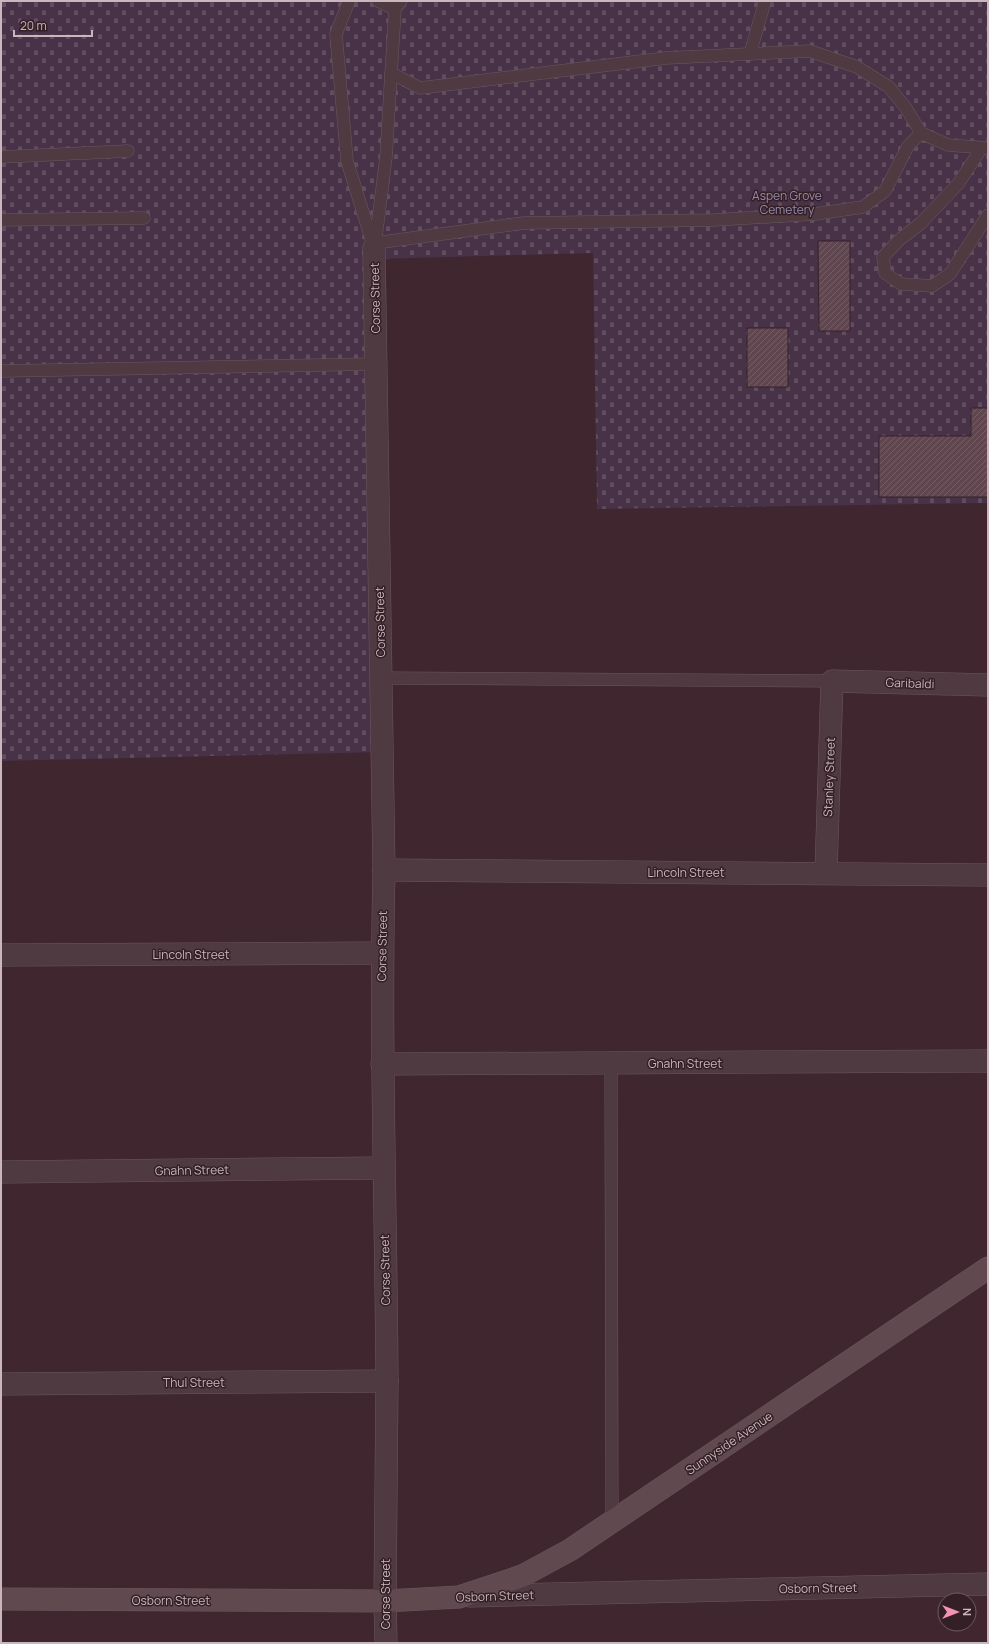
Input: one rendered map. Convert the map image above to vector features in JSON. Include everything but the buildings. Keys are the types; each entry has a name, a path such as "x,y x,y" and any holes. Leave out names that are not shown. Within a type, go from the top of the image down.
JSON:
{"main road":[{"name":"Sunnyside Avenue","path":"459,1597 522,1576 570,1550 988,1268"},
{"name":"Osborn Street","path":"1,1599 385,1601 459,1597"}],"street":[{"name":"Corse Street","path":"375,245 384,870 382,1064 387,1381 386,1643"},
{"name":"Garibaldi","path":"832,681 988,685"},
{"name":"Stanley Street","path":"826,873 832,681"},
{"name":"Lincoln Street","path":"384,870 988,875"},
{"name":"Lincoln Street","path":"1,955 382,953"},
{"name":"Gnahn Street","path":"382,1064 988,1061"},
{"name":"Gnahn Street","path":"1,1172 383,1168"},
{"name":"Thul Street","path":"1,1384 387,1381"},
{"name":"Osborn Street","path":"459,1597 517,1594 988,1584"}],"lane":[{"path":"349,1 336,34 348,161 375,245"},
{"path":"375,245 386,157 391,73 398,5 378,1"},
{"path":"750,54 765,1"},
{"path":"391,73 420,88 666,58 810,51 857,68 889,87 906,108 921,133 948,145 985,149"},
{"path":"375,245 524,223 714,220 815,214 863,207 885,191 908,146 921,133"},
{"path":"985,149 958,184 921,223 899,240 883,257 885,273 901,284 932,286 950,274 988,216"},
{"path":"1,157 128,151"},
{"path":"1,220 144,218"},
{"path":"1,372 376,364"},
{"path":"381,678 832,681"},
{"path":"611,1063 612,1521"}],"green space":[{"name":"Aspen Grove Cemetery","path":"1,1 988,1 988,503 597,509 593,253 375,259 382,752 1,761"}]}
